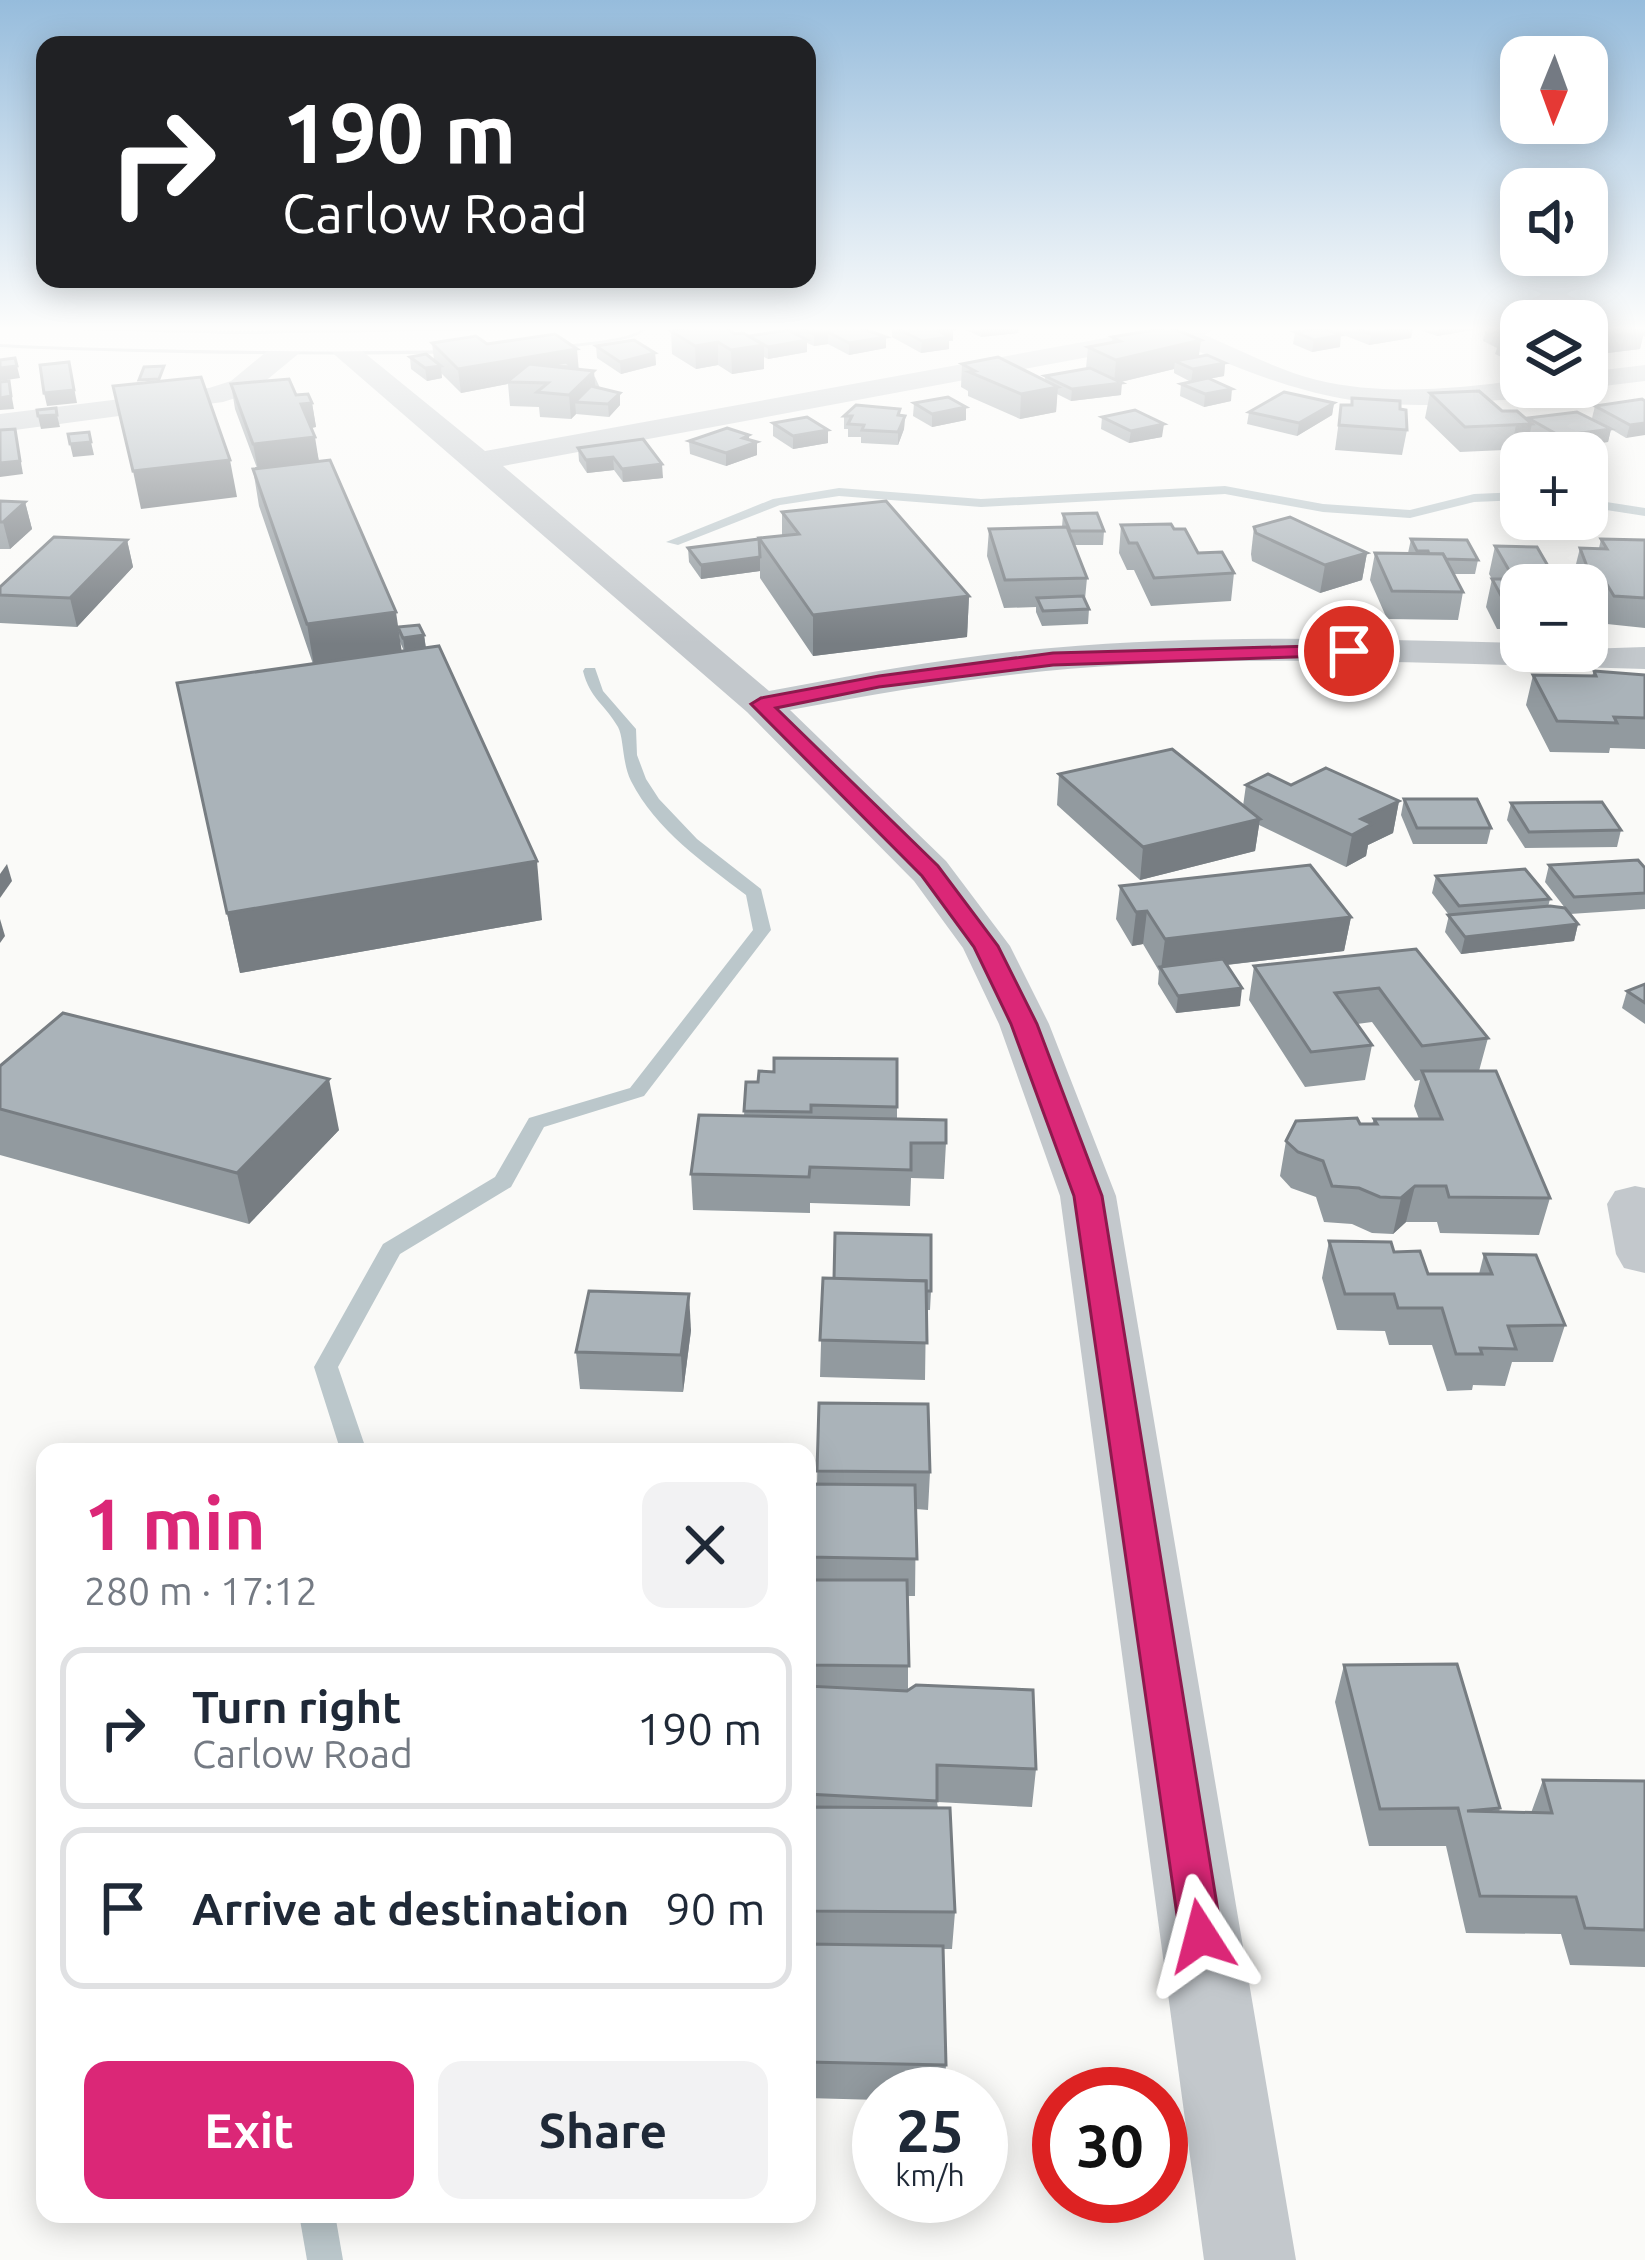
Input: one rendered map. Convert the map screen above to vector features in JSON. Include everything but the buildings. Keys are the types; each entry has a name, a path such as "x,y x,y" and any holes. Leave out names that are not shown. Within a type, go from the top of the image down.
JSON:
{"street":[{"path":"437,433 594,557 761,704 930,871 986,946 1024,1024 1088,1196 1250,2260"},
{"path":"476,462 630,433"},
{"path":"761,704 981,667 1137,653 1349,651 1645,658"}],"waterway":[{"path":"673,542 777,502 839,492 981,503 1225,490 1323,508 1410,514 1474,498 1500,497"},
{"path":"1608,506 1645,512"},
{"path":"351,1443 326,1367 391,1249 503,1182 536,1123 637,1092 762,930 755,893 691,842 652,801 629,755 628,729 596,692 590,671"},
{"path":"319,2223 325,2260"}],"route":[{"path":"1201,1936 1088,1196 1024,1024 986,946 930,871 761,704 879,682 1053,659 1137,653 1349,651"}]}
